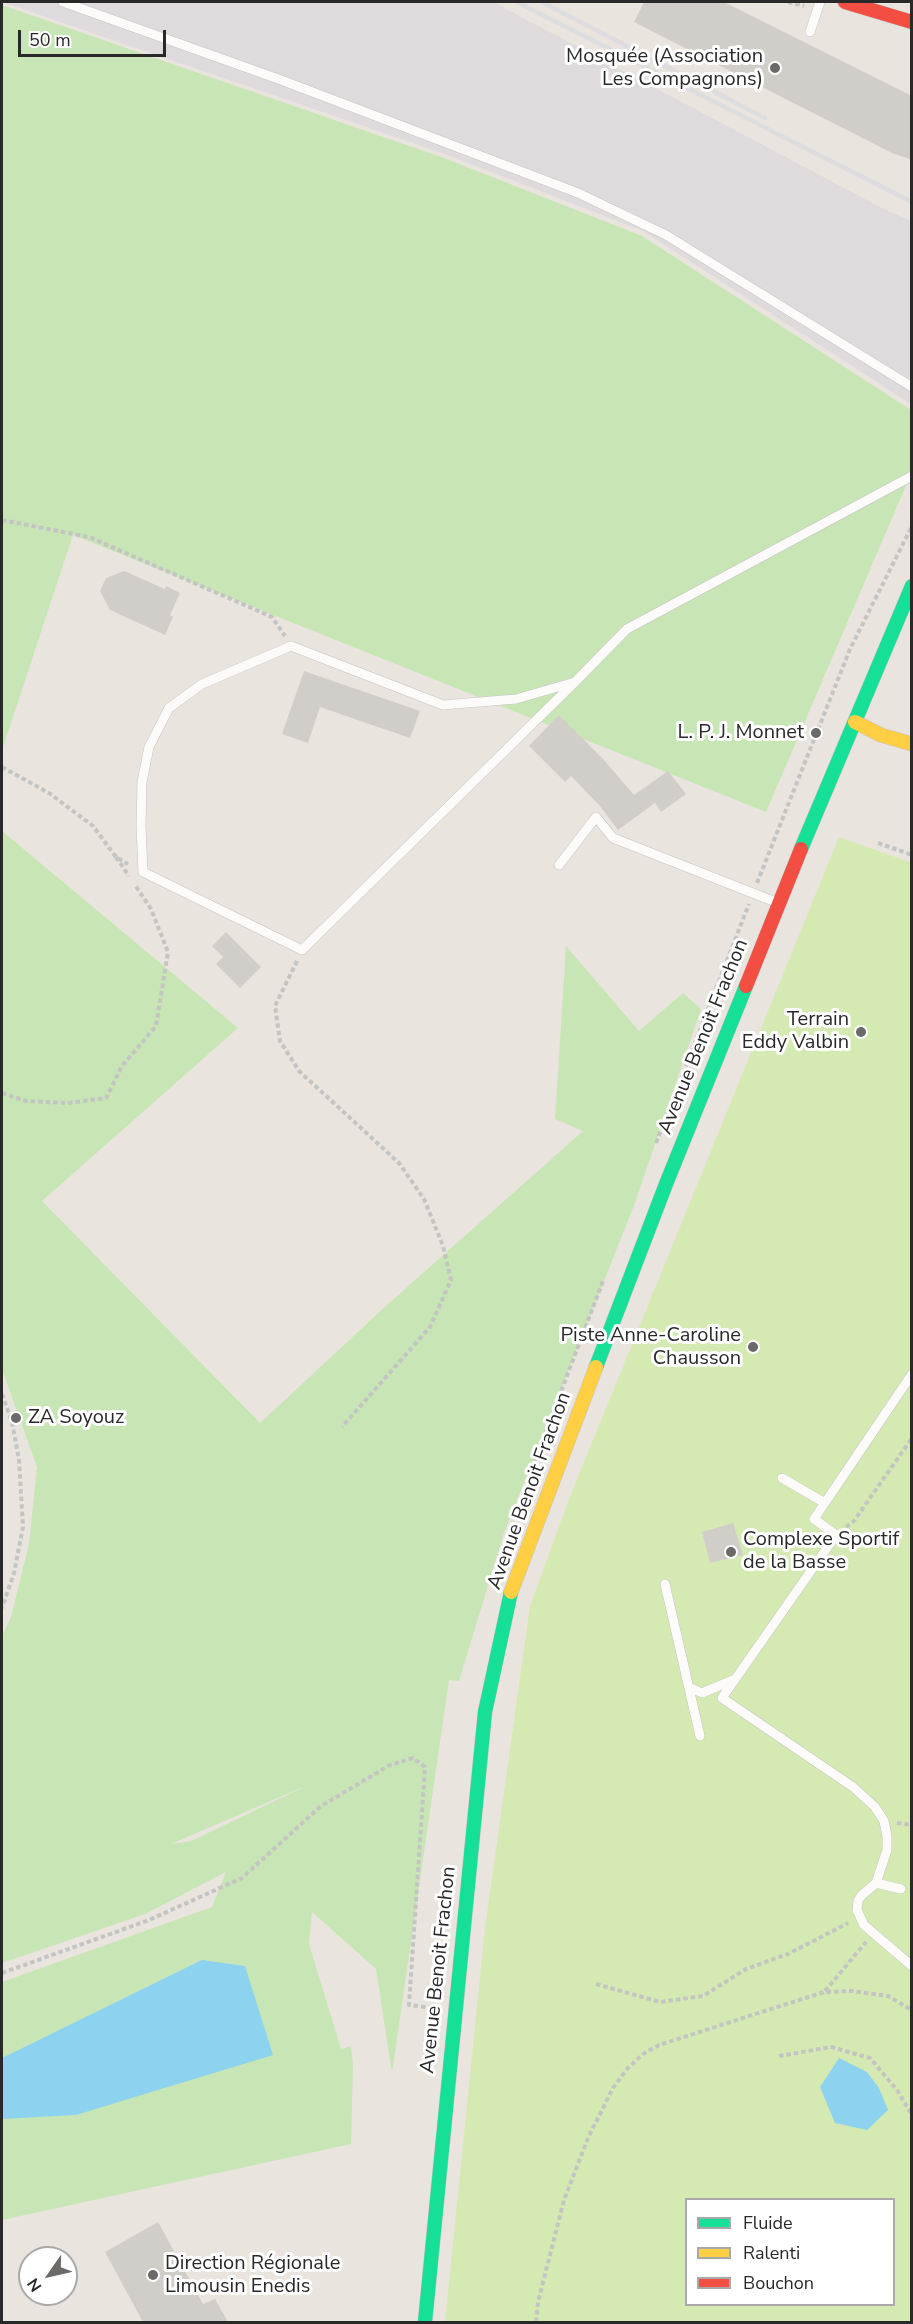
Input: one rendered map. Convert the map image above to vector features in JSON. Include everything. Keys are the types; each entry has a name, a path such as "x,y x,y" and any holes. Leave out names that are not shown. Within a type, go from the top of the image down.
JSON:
{"main road":[{"path":"845,2 912,22"},
{"name":"Avenue Benoit Frachon","path":"426,2322 454,2012 485,1712 513,1586 666,1184 835,764 912,586"},
{"path":"855,722 881,735 912,744"}],"lane":[{"path":"63,2 292,84 578,193 666,236 912,387"},
{"path":"810,32 820,2"},
{"path":"575,682 516,699 443,705 292,646 202,684 169,708 149,747 142,782 143,872 302,950 575,682 627,629 912,476"},
{"path":"559,865 596,817 613,838 779,904"},
{"path":"912,1374 814,1519 836,1535 722,1698 853,1787 875,1807 884,1821 887,1850 876,1883 858,1901 860,1918 873,1933 912,1966"},
{"path":"783,1478 825,1503"},
{"path":"665,1584 700,1736"},
{"path":"689,1686 702,1693 735,1679"},
{"path":"876,1883 901,1889"}],"path":[{"path":"2,520 89,537 272,617 292,646"},
{"path":"2,767 49,793 93,826 151,909 168,952 156,1026 122,1066 106,1098 68,1103 26,1101 2,1093"},
{"path":"878,843 912,855"},
{"path":"116,857 143,872"},
{"path":"302,950 275,1006 280,1041 298,1071 399,1163 424,1199 443,1246 451,1280 430,1327 342,1426"},
{"path":"2,1394 12,1422 20,1460 23,1527 14,1573 2,1608"},
{"path":"836,1535 854,1521 912,1438"},
{"path":"2,1973 149,1920 242,1878 321,1806 390,1766 413,1758 425,1767 410,2005 434,2008"},
{"path":"596,1984 660,2002 703,1996 746,1969 788,1954 860,1918"},
{"path":"824,1992 873,1933"},
{"path":"536,2322 538,2302 564,2200 593,2128 613,2088 627,2069 643,2054 658,2045 824,1992 852,1991 888,1996 912,2010"},
{"path":"779,2056 831,2047 870,2058 897,2090 912,2115"}],"shaded area":[{"path":"2,2 493,2 880,207 911,221 911,404 643,231 445,154"}],"green space":[{"path":"2,5 444,158 642,236 911,410 911,474 766,812 73,535 2,750"},
{"path":"2,831 238,1028 42,1201 260,1423 387,1305 583,1131 555,1119 566,946 639,1031 683,993 701,1009 635,1203 504,1533 459,1681 449,1680 392,2073 376,1969 312,1912 309,1944 341,2049 351,2046 353,2064 351,2144 2,2220 2,1982 212,1907 226,1872 145,1914 2,1963 2,1636 11,1617 29,1544 37,1467 2,1369","holes":["302,1788 191,1841 171,1844"]},
{"name":"Complexe Sportif de la Basse","path":"839,837 912,863 911,2322 445,2322 485,1928 530,1606 571,1494"}],"water":[{"path":"202,1960 245,1966 273,2055 76,2115 2,2119 2,2058"},
{"path":"839,2058 867,2072 879,2088 888,2110 867,2130 835,2123 820,2087"}],"building":[{"path":"644,2 724,2 912,96 912,160 892,153 634,22"},
{"path":"124,571 180,593 170,615 173,617 165,635 110,610 100,591 106,578"},
{"path":"304,671 420,711 410,738 320,707 308,743 282,734"},
{"path":"559,715 604,760 634,795 668,771 686,794 661,812 655,803 618,830 600,806 571,776 565,782 529,746"},
{"path":"226,932 261,967 240,988 216,964 223,957 212,946"},
{"path":"733,1523 743,1555 710,1563 702,1532"},
{"name":"Direction Régionale Limousin Enedis","path":"158,2222 203,2304 215,2299 228,2322 143,2322 105,2252"}],"railway":[{"path":"517,2 912,202"},
{"path":"542,2 765,118"}],"traffic: fast":[{"path":"801,849 912,586"},
{"path":"596,1367 666,1184 746,986"},
{"path":"425,2322 485,1712 511,1592"}],"traffic: slow":[{"path":"855,722 881,735 912,744"},
{"path":"511,1592 596,1367"}],"traffic: jam":[{"path":"845,2 912,22"},
{"path":"746,986 801,849"}],"place":[{"name":"Mosquée (Association Les Compagnons)","path":"775,68"},
{"name":"L. P. J. Monnet","path":"816,733"},
{"name":"Terrain Eddy Valbin","path":"861,1032"},
{"name":"Piste Anne-Caroline Chausson","path":"753,1347"},
{"name":"ZA Soyouz","path":"16,1418"},
{"name":"Complexe Sportif de la Basse","path":"731,1552"},
{"name":"Direction Régionale Limousin Enedis","path":"153,2275"}]}
